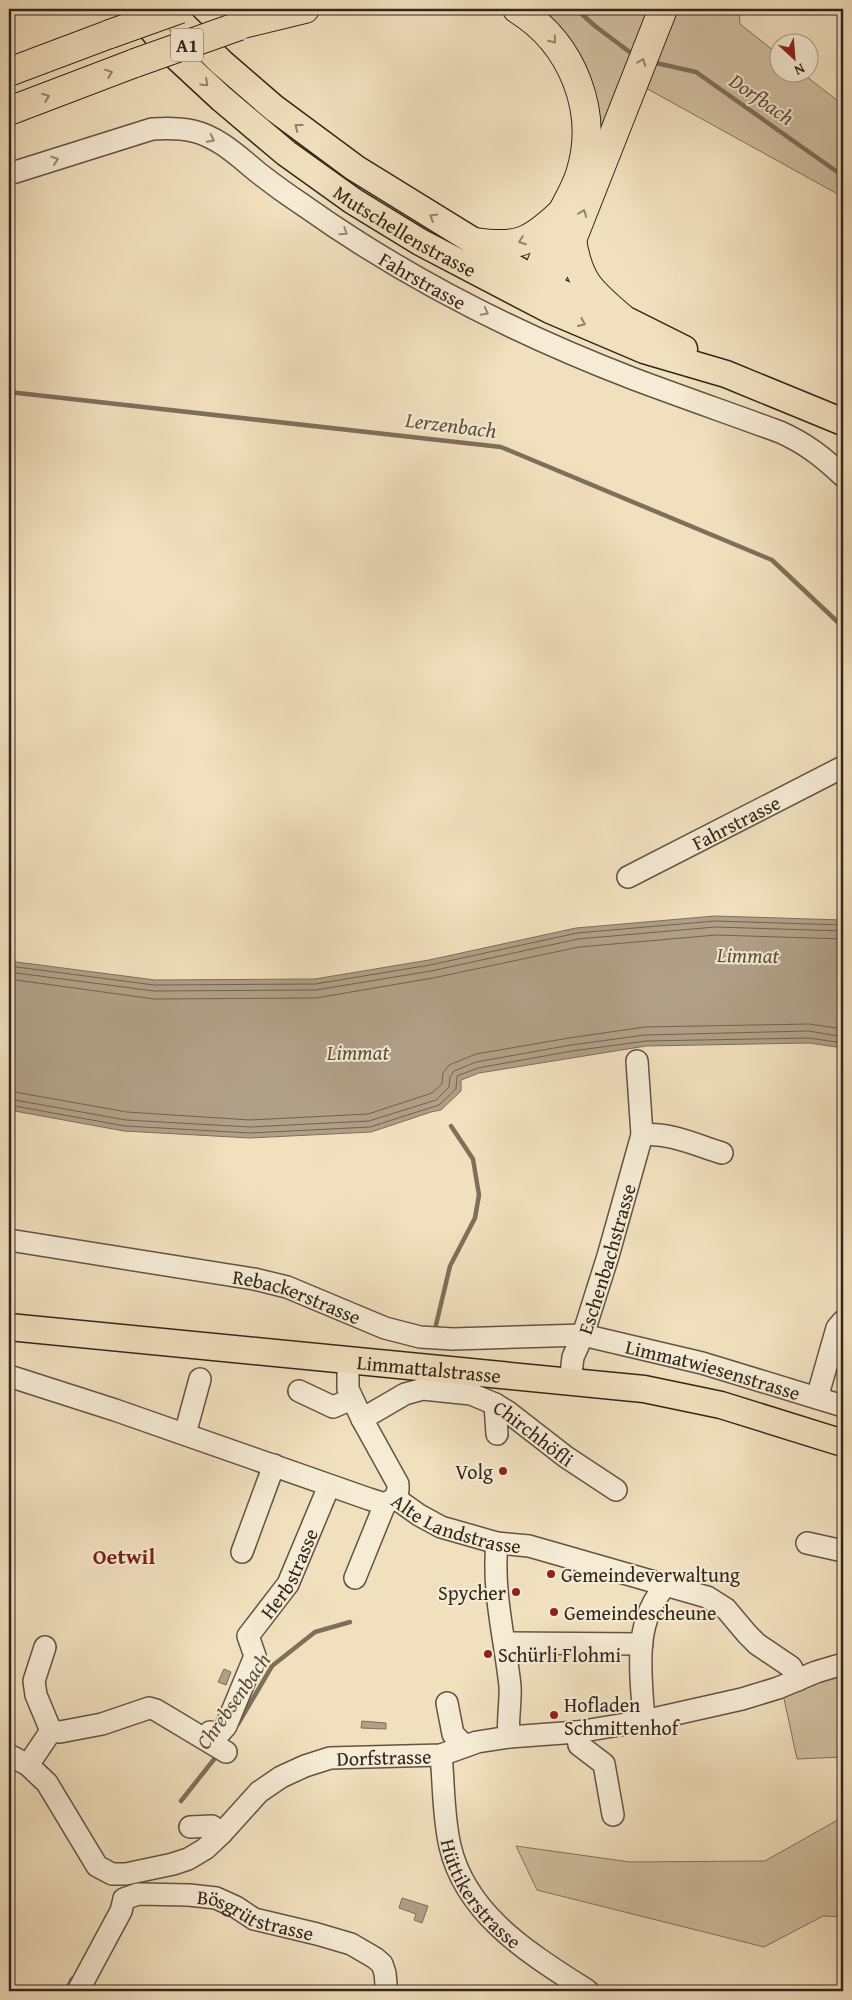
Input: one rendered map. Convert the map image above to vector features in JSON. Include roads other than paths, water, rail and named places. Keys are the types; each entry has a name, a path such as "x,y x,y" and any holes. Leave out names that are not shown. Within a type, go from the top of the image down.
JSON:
{"highway":[{"name":"A1","path":"9,72 180,9"},
{"name":"A1","path":"9,111 281,9"},
{"path":"241,25 305,9"},
{"path":"517,9 540,26 558,46 572,69 584,107 586,134 583,160 575,186 540,267 539,282"},
{"path":"539,282 554,272 572,240 663,9"},
{"path":"9,59 70,49"},
{"path":"474,242 499,245 525,241 536,236 562,213"},
{"path":"572,240 577,266 584,281 596,295 622,318"}],"main road":[{"name":"Mutschellenstrasse","path":"136,9 167,48 222,99 286,153 353,200 420,242 550,310 644,350 726,374 843,422"},
{"name":"Mutschellenstrasse","path":"167,9 222,62 306,133 378,184 539,282 584,304 622,318 689,352 726,374"},
{"path":"506,288 539,282 542,295 550,310"},
{"name":"Limmattalstrasse","path":"9,1327 644,1389 685,1396 748,1412 843,1443"}],"street":[{"name":"Fahrstrasse","path":"9,174 152,129 172,128 202,134 228,148 277,187 346,234 376,253 462,300 525,332 624,375 780,432 802,442 843,476"},
{"name":"Fahrstrasse","path":"628,877 739,818 843,767"},
{"name":"Eschenbachstrasse","path":"570,1382 573,1357 583,1335 608,1256 642,1135 638,1061"},
{"path":"642,1135 670,1136 722,1153"},
{"name":"Rebackerstrasse","path":"9,1240 254,1279 287,1287 385,1328 420,1337 453,1340 583,1335"},
{"path":"817,1398 838,1328 843,1321"},
{"name":"Limmatwiesenstrasse","path":"583,1335 702,1363 843,1406"},
{"path":"348,1360 348,1389 352,1399 398,1484 398,1490 390,1501 355,1578"},
{"name":"Alte Landstrasse","path":"9,1376 185,1434 329,1486 390,1501 441,1527 497,1543 529,1546 707,1597 726,1609 757,1644 791,1667 798,1680"},
{"path":"185,1434 200,1379"},
{"name":"Chirchhöfli","path":"362,1419 405,1394 423,1390 471,1394 495,1404 508,1412 566,1457 616,1490"},
{"path":"299,1391 333,1407 352,1399"},
{"path":"495,1404 497,1434"},
{"path":"242,1552 274,1465"},
{"name":"Herbstrasse","path":"51,1731 60,1732 102,1724 149,1708 218,1744 218,1736 226,1726 255,1656 248,1636 288,1584 329,1486"},
{"path":"497,1543 496,1577 510,1690 507,1721 509,1737"},
{"path":"807,1543 843,1551"},
{"path":"644,1721 642,1644 645,1620 651,1604 666,1585"},
{"path":"505,1643 642,1644"},
{"path":"28,1765 51,1731 36,1695 34,1681 45,1647"},
{"name":"Dorfstrasse","path":"112,1874 126,1874 147,1870 188,1859 205,1849 222,1833 259,1792 281,1777 305,1766 330,1758 441,1755 477,1742 509,1737 576,1732 644,1721 778,1688 843,1664"},
{"path":"447,1703 453,1734 465,1746"},
{"path":"576,1732 579,1746 604,1764 612,1815"},
{"path":"9,1755 28,1765 47,1784 97,1866 112,1874 114,1885 124,1899 121,1911 78,1991"},
{"name":"Hüttikerstrasse","path":"441,1755 446,1828 450,1848 459,1873 470,1893 484,1913 516,1941 588,1991"},
{"path":"190,1827 212,1826 222,1833"},
{"name":"Bösgrütstrasse","path":"124,1899 138,1894 188,1895 216,1898 236,1907 254,1919 351,1944 382,1964 385,1973 385,1991"}],"water":[{"name":"Limmat","path":"715,916 843,920 843,1048 809,1043 646,1046 479,1073 461,1080 461,1091 441,1110 371,1132 250,1138 124,1131 9,1110 9,961 155,980 315,979 429,960 576,928"},
{"path":"224,1669 231,1672 226,1685 218,1682"},
{"path":"362,1721 386,1723 386,1729 361,1728"},
{"path":"402,1898 428,1906 422,1923 414,1920 416,1914 399,1908"}],"waterway":[{"name":"Dorfbach","path":"576,9 635,56"},
{"name":"Dorfbach","path":"656,63 696,72 843,176"},
{"name":"Lerzenbach","path":"9,392 501,447 772,560 843,627"},
{"name":"Chrebsenbach","path":"436,1325 450,1266 475,1218 479,1195 473,1159 451,1126"},
{"name":"Chrebsenbach","path":"238,1724 272,1666 315,1632 350,1622"},
{"name":"Chrebsenbach","path":"181,1801 219,1753"},
{"name":"Chrebsenbach","path":"66,1991 72,1979"}],"place":[{"name":"Volg","path":"503,1471"},
{"name":"Gemeindeverwaltung","path":"551,1574"},
{"name":"Spycher","path":"516,1592"},
{"name":"Gemeindescheune","path":"554,1612"},
{"name":"Schürli Flohmi","path":"488,1654"},
{"name":"Hofladen Schmittenhof","path":"554,1715"}],"district":[{"name":"Oetwil","path":"124,1556"}]}
